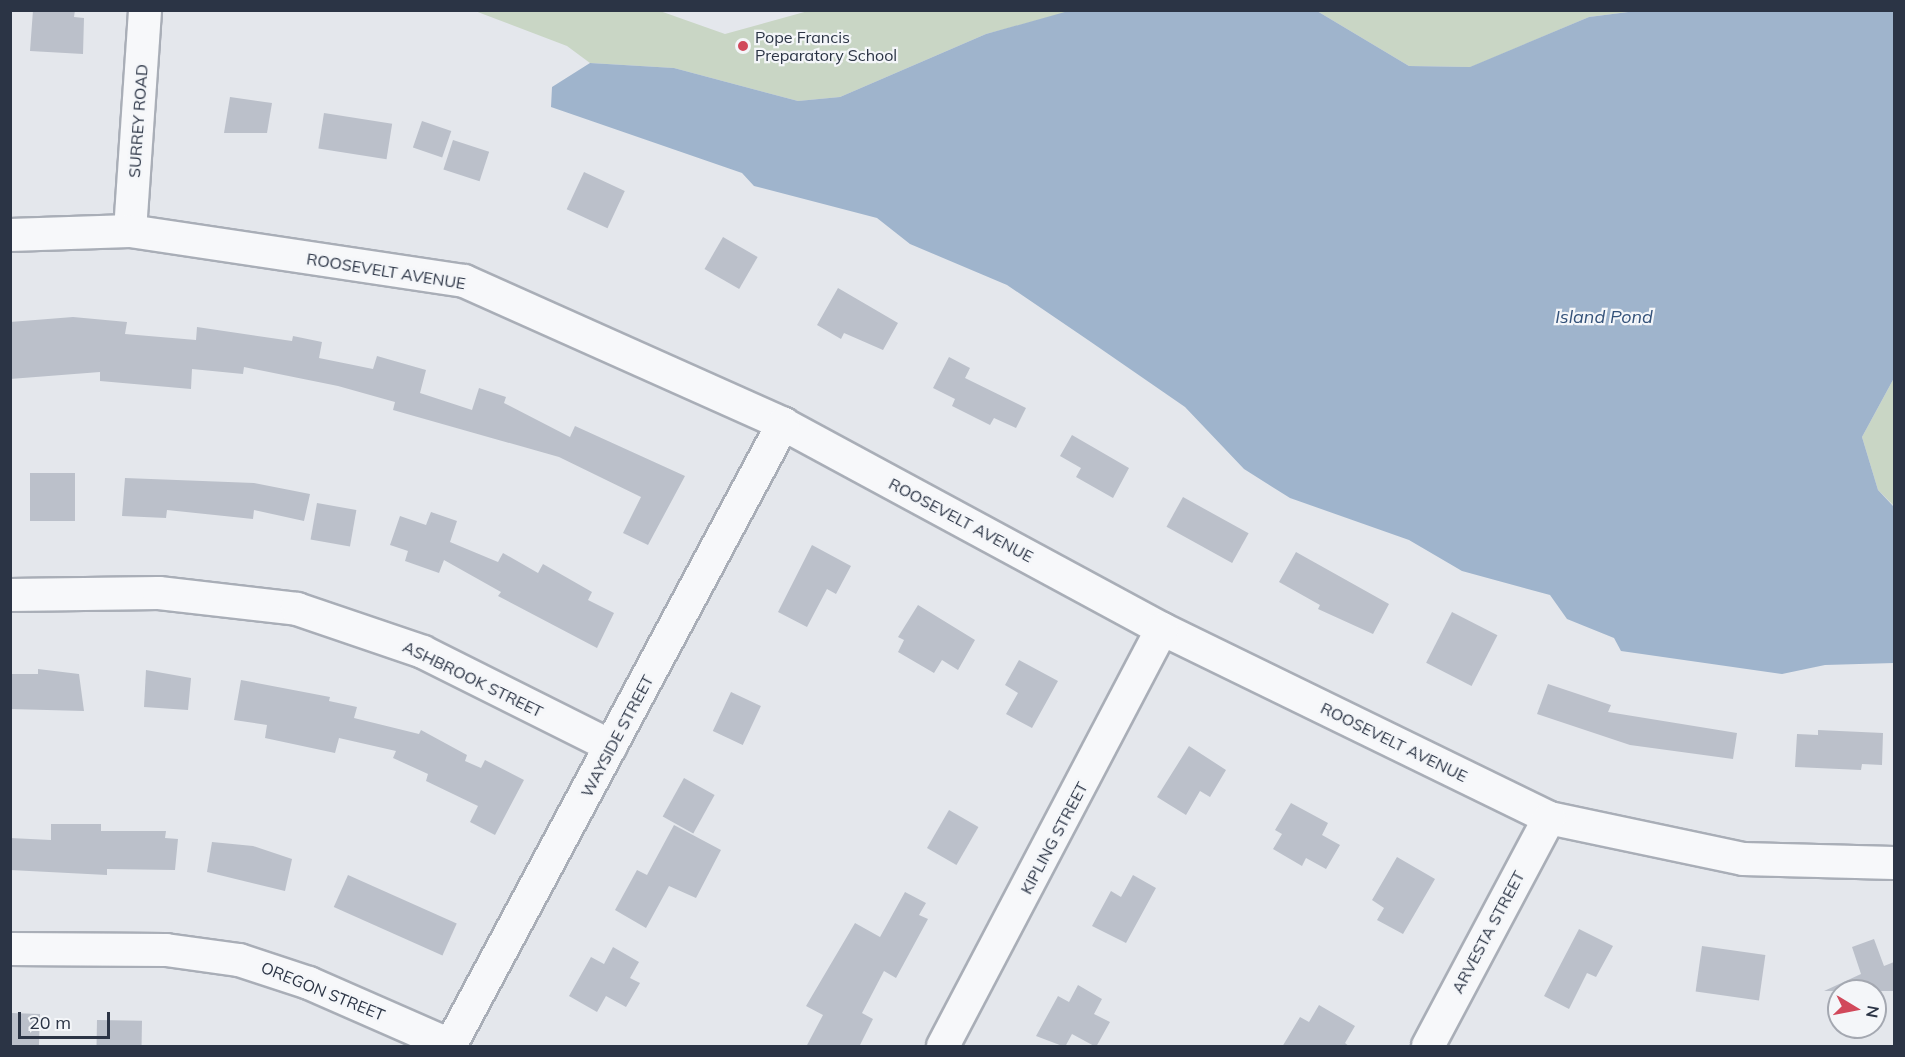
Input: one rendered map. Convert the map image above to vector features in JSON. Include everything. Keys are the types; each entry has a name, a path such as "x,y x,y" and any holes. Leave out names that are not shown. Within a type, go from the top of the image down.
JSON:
{"street":[{"name":"SURREY ROAD","path":"130,231 145,10"},
{"name":"ROOSEVELT AVENUE","path":"10,235 130,231 464,282 783,424 1162,629 1549,818 1743,860 1894,863"},
{"name":"WAYSIDE STREET","path":"450,1046 783,424"},
{"name":"ASHBROOK STREET","path":"10,595 159,593 297,609 423,652 611,746"},
{"name":"KIPLING STREET","path":"943,1047 1162,629"},
{"name":"ARVESTA STREET","path":"1428,1047 1549,818"},
{"name":"OREGON STREET","path":"10,949 166,950 239,960 309,983 450,1046"}],"green space":[{"name":"Pope Francis Preparatory School","path":"475,11 660,11 725,34 808,11 1072,11 986,34 840,97 798,101 674,68 590,63 567,46"},
{"path":"1317,11 1636,11 1589,17 1471,67 1409,66"},
{"path":"1894,378 1894,506 1878,490 1862,437"}],"water":[{"name":"Island Pond","path":"1072,10 1317,11 1409,66 1470,67 1589,17 1636,11 1894,11 1894,378 1862,437 1878,490 1894,507 1894,663 1825,665 1782,674 1621,651 1614,638 1567,619 1550,595 1462,571 1409,540 1290,498 1244,469 1185,407 1007,285 910,244 877,218 754,186 742,173 551,107 552,87 590,63 674,68 798,101 840,97 986,34"}],"building":[{"path":"33,10 75,10 74,17 84,18 83,54 30,51"},
{"path":"230,97 272,103 267,133 224,133"},
{"path":"324,113 392,124 387,159 318,149"},
{"path":"422,121 451,131 442,158 413,147"},
{"path":"453,140 489,152 480,181 443,169"},
{"path":"584,172 625,191 607,228 567,209"},
{"path":"723,237 758,257 739,289 704,269"},
{"path":"838,288 898,323 883,350 844,333 841,339 817,325"},
{"path":"73,317 127,322 125,334 196,340 197,327 292,341 293,336 322,342 319,358 373,369 377,356 426,370 420,393 472,410 479,388 506,397 504,403 570,437 575,426 685,476 648,545 623,533 641,497 559,457 393,410 395,402 338,386 244,367 243,374 192,369 191,389 100,381 100,372 10,379 10,322"},
{"path":"949,357 970,368 965,378 1026,408 1016,428 994,418 990,425 952,406 955,399 933,388"},
{"path":"1072,435 1129,468 1113,498 1076,477 1081,468 1060,456"},
{"path":"30,473 75,473 75,521 30,521"},
{"path":"125,478 254,483 310,494 304,521 254,510 253,519 167,510 166,518 122,516"},
{"path":"1183,497 1249,533 1232,563 1167,527"},
{"path":"317,503 356,510 350,546 311,539"},
{"path":"431,512 457,521 450,542 498,562 503,553 538,573 543,564 592,592 588,600 614,613 597,648 498,596 501,592 444,560 439,573 405,561 408,551 390,545 400,516 426,525"},
{"path":"812,545 851,566 836,594 827,589 807,627 778,612"},
{"path":"1296,552 1389,604 1373,634 1318,609 1320,605 1279,582"},
{"path":"918,605 975,640 958,670 942,660 934,673 898,652 904,640 898,637"},
{"path":"1452,612 1497,635 1472,686 1426,663"},
{"path":"1019,660 1058,681 1032,728 1006,714 1018,693 1005,685"},
{"path":"38,669 79,674 84,711 10,709 10,674 38,674"},
{"path":"146,670 191,678 188,710 144,707"},
{"path":"241,680 330,697 329,701 357,707 354,718 419,734 421,730 467,755 465,761 481,768 485,760 524,780 495,835 470,822 478,806 426,781 428,774 393,758 396,751 339,738 335,753 265,738 267,725 234,720"},
{"path":"1548,684 1611,705 1608,712 1737,733 1733,759 1630,745 1537,714"},
{"path":"731,692 761,706 743,745 713,731"},
{"path":"1818,730 1883,733 1882,765 1862,764 1861,770 1795,767 1797,734 1818,735"},
{"path":"1189,746 1226,770 1210,797 1200,791 1186,815 1157,797"},
{"path":"684,778 715,795 693,833 663,816"},
{"path":"1291,803 1328,823 1322,835 1340,845 1326,869 1306,858 1302,866 1273,849 1282,834 1275,830"},
{"path":"949,810 978,827 956,865 927,848"},
{"path":"51,824 101,824 101,831 166,831 165,838 178,839 175,870 107,869 107,875 10,870 10,838 51,840"},
{"path":"674,825 721,850 696,898 669,886 646,928 615,910 637,870 647,875"},
{"path":"212,842 253,846 292,859 285,891 207,872"},
{"path":"1397,857 1435,879 1403,934 1377,920 1384,908 1372,900"},
{"path":"348,875 457,923 442,955 334,907"},
{"path":"1133,875 1156,888 1126,943 1092,926 1111,891 1121,897"},
{"path":"905,892 926,903 919,915 928,919 896,978 884,971 862,1013 873,1019 859,1047 806,1047 823,1015 806,1006 855,923 880,937"},
{"path":"1579,929 1613,946 1596,977 1587,973 1569,1009 1544,996"},
{"path":"1874,939 1884,966 1894,962 1894,991 1887,991 1887,979 1850,979 1861,974 1852,947"},
{"path":"1702,946 1765,955 1759,1000 1696,992"},
{"path":"613,947 639,962 630,978 640,983 626,1007 606,996 597,1012 569,996 591,957 604,964"},
{"path":"1078,985 1102,999 1094,1014 1110,1022 1096,1047 1072,1034 1065,1047 1036,1036 1058,996 1069,1002"},
{"path":"1319,1005 1355,1026 1345,1043 1350,1047 1282,1047 1300,1017 1309,1022"},
{"path":"12,1013 40,1014 39,1046 11,1046"},
{"path":"97,1020 142,1021 142,1046 97,1046"}],"place":[{"name":"Pope Francis Preparatory School","path":"743,46"}]}
